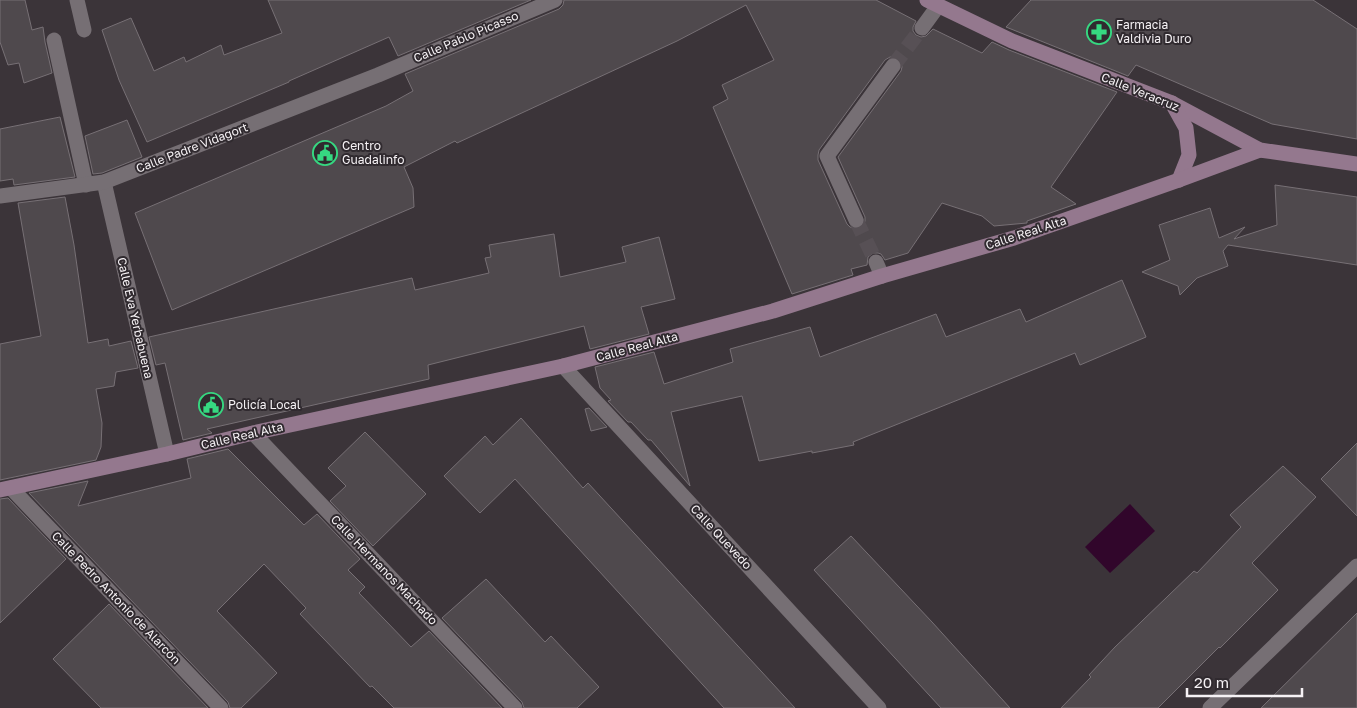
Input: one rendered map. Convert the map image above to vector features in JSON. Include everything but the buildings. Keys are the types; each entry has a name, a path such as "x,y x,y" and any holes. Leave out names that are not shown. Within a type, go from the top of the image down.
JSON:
{"street":[{"path":"77,0 84,30"},
{"name":"Calle Pablo Picasso","path":"378,75 555,0"},
{"path":"922,28 933,3"},
{"name":"Calle Veracruz","path":"933,3 1012,41 1172,103 1260,150 1357,164"},
{"path":"54,40 86,184"},
{"path":"856,220 827,156 893,66"},
{"name":"Calle Padre Vidagort","path":"0,196 104,182 378,75"},
{"path":"1172,103 1186,128 1189,155 1179,180"},
{"name":"Calle Real Alta","path":"5,489 563,366 773,311 879,269 1014,238 1260,150"},
{"name":"Calle Eva Yerbabuena","path":"104,182 167,454"},
{"name":"Calle Quevedo","path":"563,366 879,708"},
{"name":"Calle Hermanos Machado","path":"253,433 515,708"},
{"name":"Calle Pedro Antonio de Alarcón","path":"5,489 221,708"},
{"path":"1210,708 1357,566"}],"shaded area":[{"path":"1130,504 1155,531 1110,573 1085,547"}],"tunnel":[{"path":"893,66 922,28"},
{"path":"856,220 876,262"}],"place":[{"name":"Farmacia Valdivia Duro","path":"1099,32"},
{"name":"Centro Guadalinfo","path":"325,153"},
{"name":"Policía Local","path":"211,405"}]}
